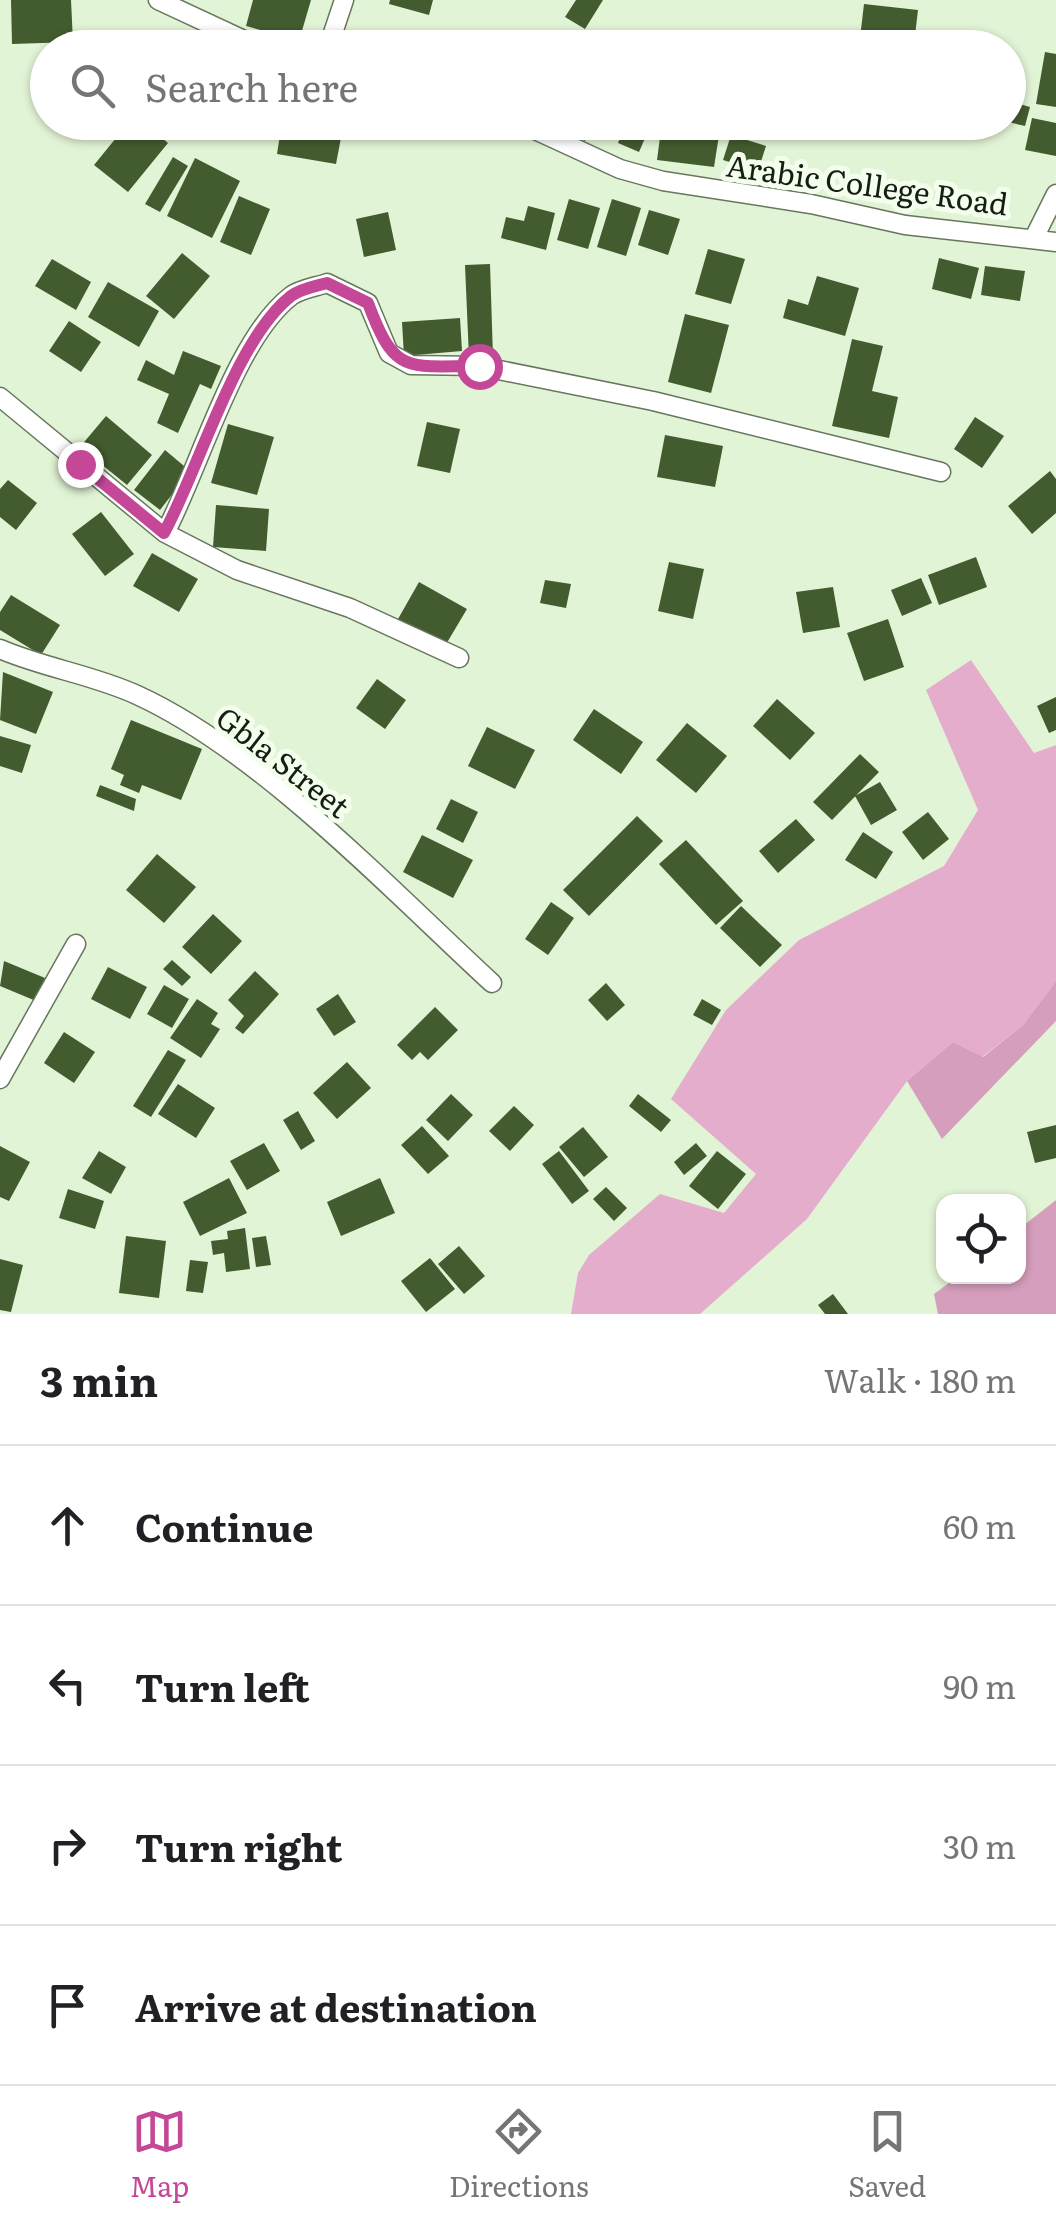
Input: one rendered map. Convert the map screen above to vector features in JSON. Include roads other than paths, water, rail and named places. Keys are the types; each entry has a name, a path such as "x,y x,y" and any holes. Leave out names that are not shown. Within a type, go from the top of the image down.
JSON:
{"street":[{"path":"158,0 222,30"},
{"path":"334,30 344,0"},
{"name":"Arabic College Road","path":"558,140 620,169 663,181 811,204 905,225 1056,242"},
{"path":"1034,238 1056,194"},
{"path":"164,533 191,484 230,383 258,334 292,294 327,283 368,303 389,353 411,366 479,366 634,397 942,472"},
{"path":"0,397 164,533 237,570 350,608 459,658"},
{"name":"Gbla Street","path":"0,648 39,666 137,695 231,752 316,821 492,982"},
{"path":"0,1079 76,944"}]}
